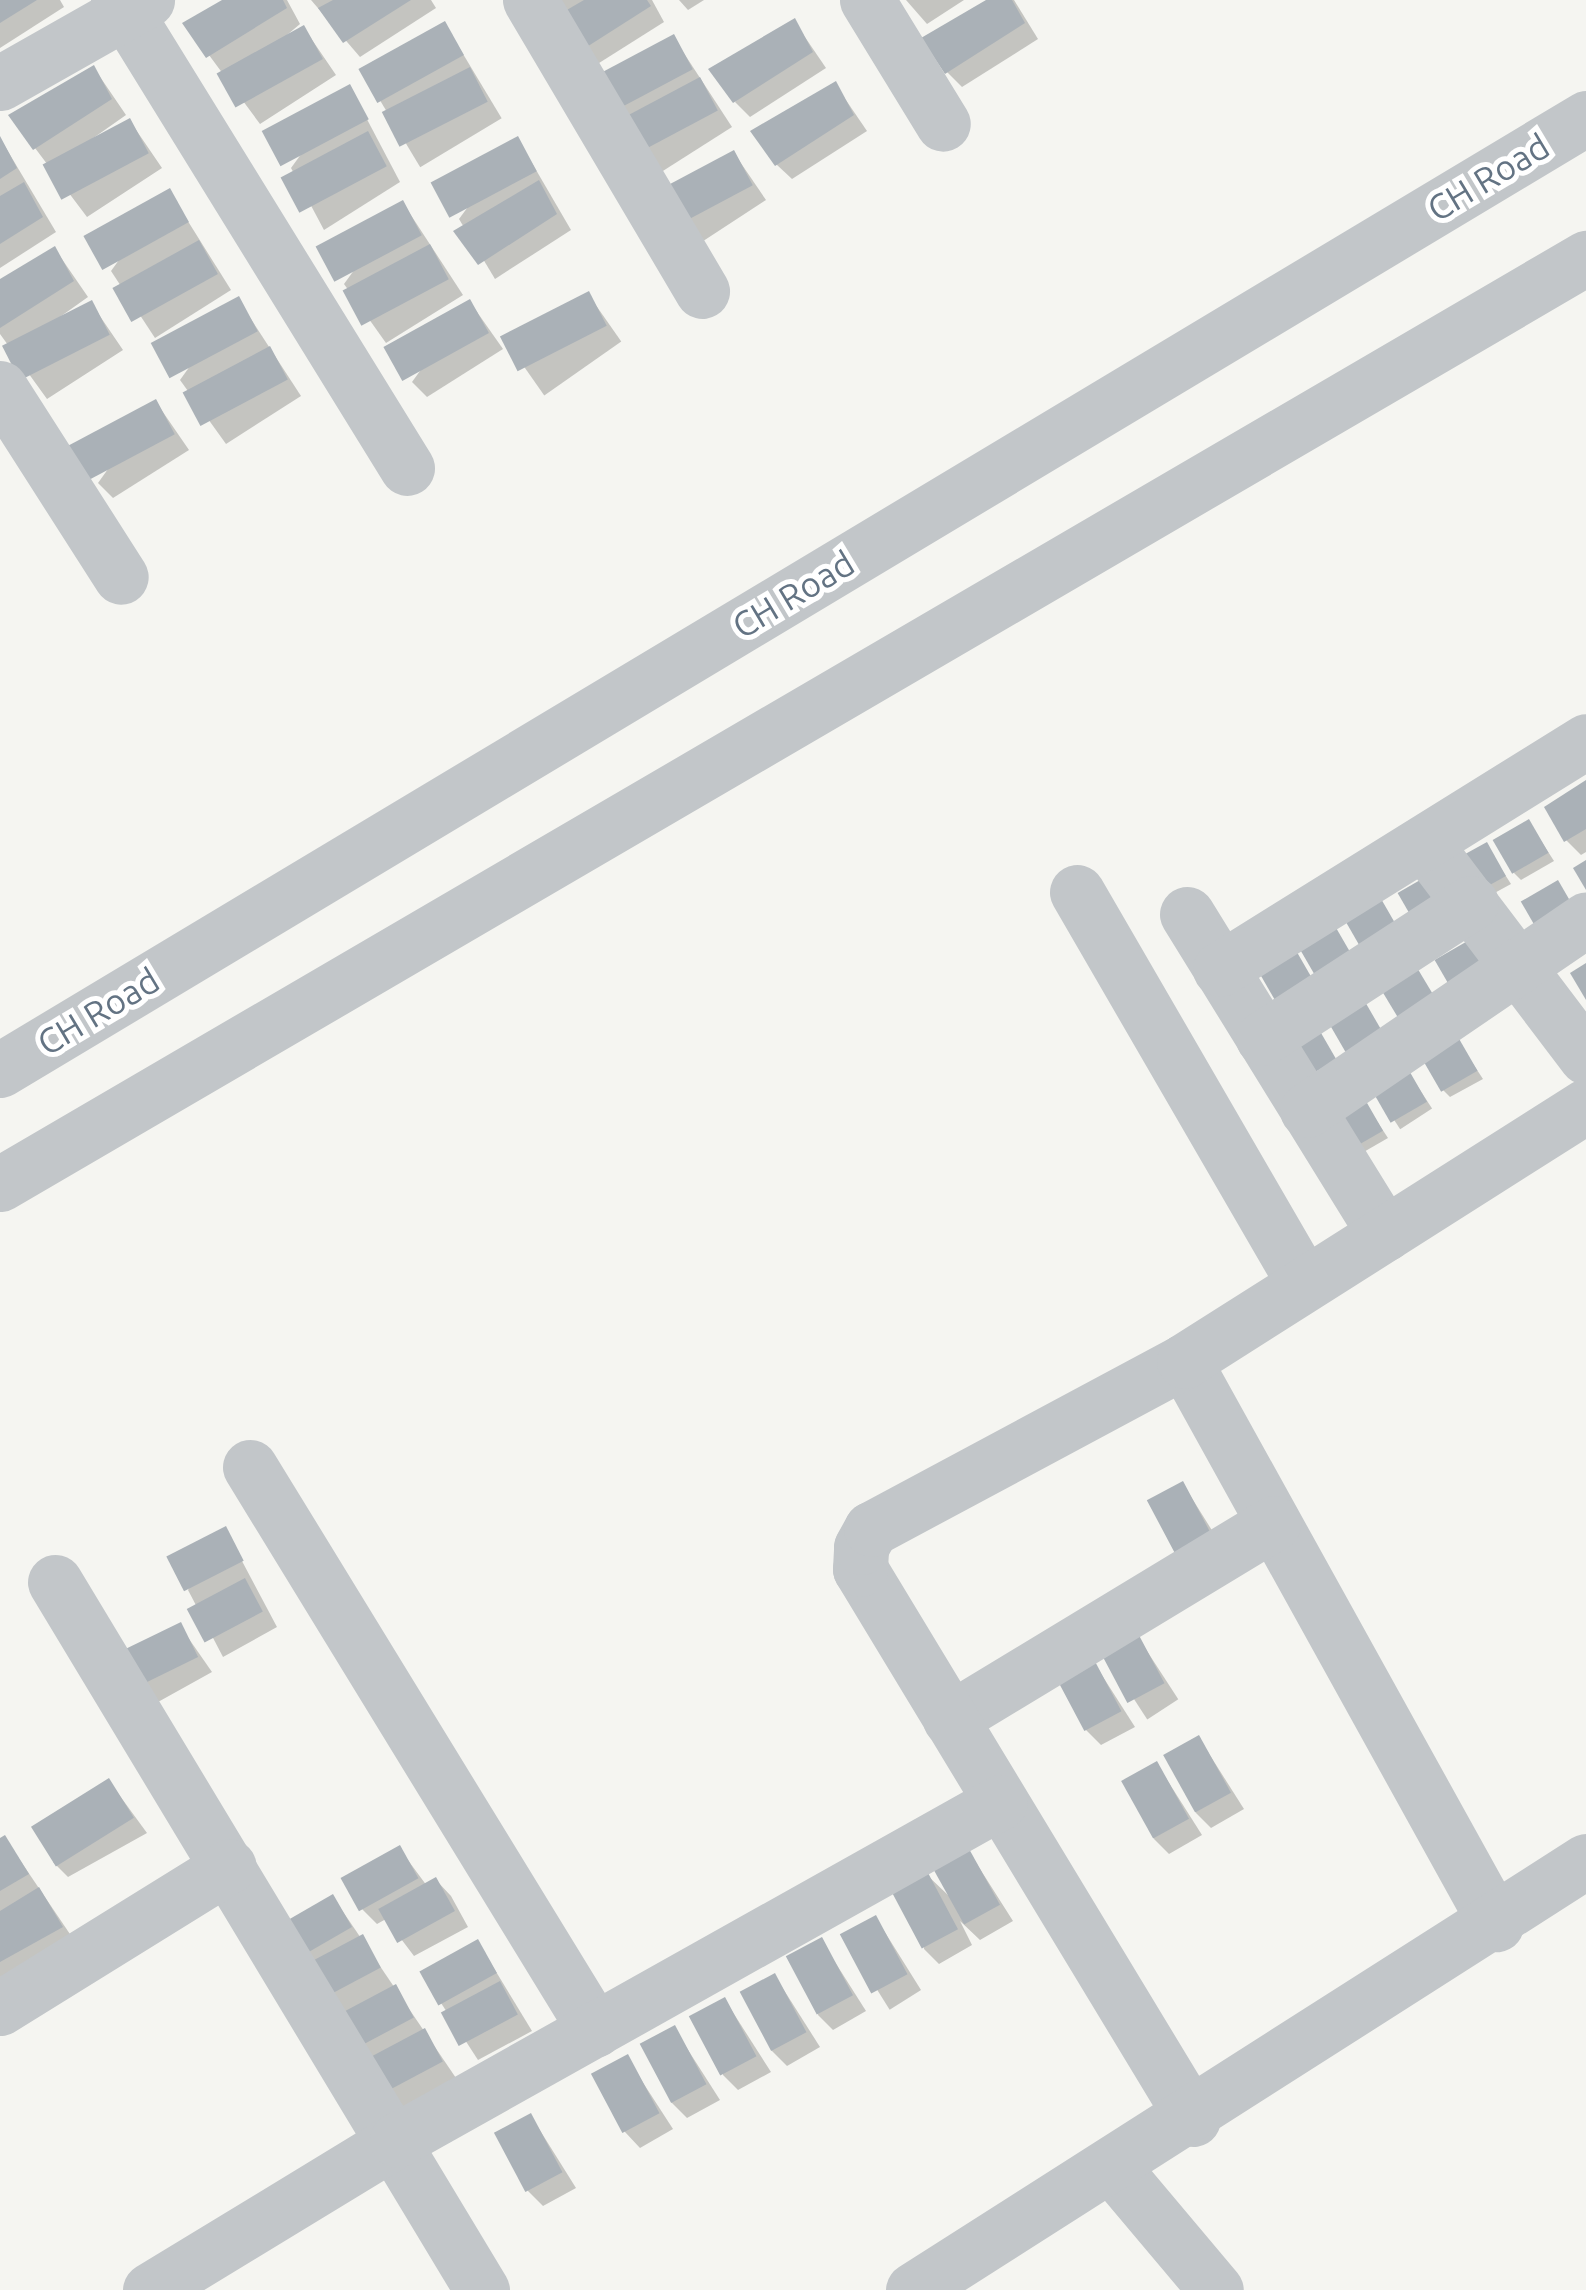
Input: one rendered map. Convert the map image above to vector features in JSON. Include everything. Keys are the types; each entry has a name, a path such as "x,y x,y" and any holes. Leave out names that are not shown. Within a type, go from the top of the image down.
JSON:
{"street":[{"path":"530,0 702,291"},
{"path":"867,0 943,124"},
{"path":"0,83 130,4 406,468"},
{"name":"CH Road","path":"0,1070 1586,118"},
{"path":"0,1184 1586,258"},
{"path":"0,388 121,577"},
{"path":"1220,968 1586,742"},
{"path":"1424,843 1586,1057"},
{"path":"1076,892 1304,1284"},
{"path":"1263,1038 1470,903"},
{"path":"1186,914 1385,1234"},
{"path":"1308,1110 1586,920"},
{"path":"1193,2119 860,1569 872,1529 1184,1361 1586,1106"},
{"path":"1184,1361 1496,1924"},
{"path":"250,1467 594,2030"},
{"path":"950,1719 1273,1523"},
{"path":"55,1582 396,2140 482,2290"},
{"path":"150,2290 396,2140 1000,1802"},
{"path":"913,2290 1193,2119 1496,1924 1586,1861"},
{"path":"0,2008 229,1866"},
{"path":"1114,2169 1216,2290"}],"building":[{"path":"0,0 37,0 0,23"},
{"path":"222,0 283,0 287,8 206,58 182,23"},
{"path":"333,0 411,0 343,43 318,8"},
{"path":"584,0 647,0 651,6 571,57 546,22"},
{"path":"986,0 1012,0 1025,23 945,74 921,38"},
{"path":"795,18 813,52 733,103 708,69"},
{"path":"445,21 464,55 377,103 358,69"},
{"path":"304,25 323,59 235,108 217,73"},
{"path":"674,34 693,69 605,116 587,80"},
{"path":"94,65 112,99 33,150 8,115"},
{"path":"470,67 488,102 399,147 382,112"},
{"path":"700,77 718,111 630,157 612,124"},
{"path":"836,81 854,115 775,166 750,131"},
{"path":"350,84 369,119 280,166 262,131"},
{"path":"130,118 149,153 61,200 43,164"},
{"path":"368,131 387,166 299,213 281,177"},
{"path":"0,136 17,168 0,179"},
{"path":"518,136 537,171 449,218 431,182"},
{"path":"734,150 753,185 665,232 647,196"},
{"path":"539,180 557,214 478,265 453,231"},
{"path":"24,182 43,217 0,244 0,196"},
{"path":"170,188 189,222 102,270 83,236"},
{"path":"403,200 422,235 334,282 316,246"},
{"path":"199,240 218,274 131,322 112,288"},
{"path":"430,244 449,279 361,326 343,290"},
{"path":"55,246 74,281 0,328 0,279"},
{"path":"589,291 607,326 518,371 500,336"},
{"path":"239,296 258,331 169,378 151,343"},
{"path":"470,299 489,333 402,381 383,347"},
{"path":"92,300 110,335 20,381 2,346"},
{"path":"270,346 288,380 200,426 183,392"},
{"path":"156,399 175,434 87,481 69,445"},
{"path":"1586,780 1586,829 1564,842 1544,807"},
{"path":"1529,819 1548,853 1512,874 1493,840"},
{"path":"1487,842 1506,876 1468,897 1449,863"},
{"path":"1586,860 1586,890 1573,868"},
{"path":"1434,872 1454,907 1418,928 1398,893"},
{"path":"1558,880 1578,914 1540,935 1521,901"},
{"path":"1380,897 1400,932 1364,953 1344,918"},
{"path":"1335,926 1354,960 1318,981 1299,947"},
{"path":"1471,939 1490,973 1454,994 1435,960"},
{"path":"1294,947 1314,982 1277,1003 1257,968"},
{"path":"1586,963 1586,1000 1570,973"},
{"path":"1416,966 1436,999 1400,1021 1380,988"},
{"path":"1364,1000 1384,1034 1347,1055 1328,1021"},
{"path":"1317,1026 1336,1060 1300,1081 1281,1047"},
{"path":"1458,1037 1478,1071 1441,1092 1422,1058"},
{"path":"1407,1067 1427,1102 1391,1123 1371,1088"},
{"path":"1363,1096 1383,1131 1347,1152 1327,1117"},
{"path":"1183,1481 1214,1540 1178,1559 1147,1500"},
{"path":"226,1526 244,1561 184,1591 166,1556"},
{"path":"245,1578 263,1612 205,1643 187,1609"},
{"path":"181,1622 198,1657 138,1686 121,1651"},
{"path":"1133,1624 1164,1683 1127,1703 1096,1644"},
{"path":"1090,1652 1121,1711 1084,1731 1053,1672"},
{"path":"1199,1735 1231,1793 1195,1813 1163,1755"},
{"path":"1157,1761 1189,1819 1153,1839 1121,1781"},
{"path":"109,1778 134,1818 56,1867 31,1827"},
{"path":"5,1835 29,1874 0,1891 0,1838"},
{"path":"400,1845 418,1878 359,1911 341,1878"},
{"path":"968,1847 1000,1905 964,1925 932,1867"},
{"path":"927,1871 958,1929 922,1949 891,1890"},
{"path":"436,1877 455,1911 397,1943 378,1909"},
{"path":"39,1887 63,1927 0,1962 0,1911"},
{"path":"333,1894 352,1927 294,1960 275,1928"},
{"path":"876,1915 907,1974 871,1993 840,1934"},
{"path":"363,1934 381,1968 323,1999 305,1965"},
{"path":"822,1937 853,1995 817,2015 786,1956"},
{"path":"478,1939 497,1973 438,2006 419,1971"},
{"path":"775,1973 806,2032 771,2051 740,1992"},
{"path":"500,1981 518,2015 459,2046 441,2012"},
{"path":"396,1984 414,2018 356,2049 338,2015"},
{"path":"725,1997 756,2056 720,2075 689,2016"},
{"path":"675,2025 706,2084 671,2103 640,2044"},
{"path":"425,2028 443,2062 385,2093 367,2059"},
{"path":"628,2054 659,2113 622,2133 591,2074"},
{"path":"531,2113 562,2172 525,2192 494,2133"}]}
